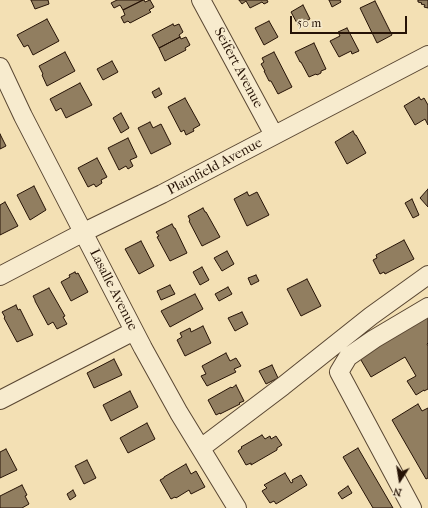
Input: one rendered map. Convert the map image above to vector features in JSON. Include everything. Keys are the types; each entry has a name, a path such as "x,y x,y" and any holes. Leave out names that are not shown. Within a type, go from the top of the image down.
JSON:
{"street":[{"name":"Seifert Avenue","path":"201,0 274,135"},
{"name":"Plainfield Avenue","path":"0,276 84,232 162,194 428,55"},
{"name":"Lasalle Avenue","path":"0,67 134,330 176,406 237,508"},
{"path":"201,448 283,386 371,316 428,275"},
{"path":"412,508 339,372 348,357 374,339 428,307"},
{"path":"0,400 134,330"}],"building":[{"path":"31,0 48,0 49,4 35,9"},
{"path":"117,0 143,0 123,10 120,5 114,8 111,3"},
{"path":"143,0 145,2 150,0 154,7 149,10 151,12 130,23 128,21 124,23 121,17 125,15 123,10"},
{"path":"239,0 267,0 268,2 264,4 262,2 250,8 246,1 242,4"},
{"path":"329,0 340,0 341,2 332,7"},
{"path":"418,0 428,0 428,8 424,7 425,5 418,2"},
{"path":"375,1 392,35 377,43 360,8"},
{"path":"303,5 310,19 298,25 291,12"},
{"path":"47,19 59,41 33,55 28,45 24,47 17,35"},
{"path":"269,21 278,37 264,45 255,28"},
{"path":"173,24 174,26 179,24 183,32 179,35 180,37 159,48 152,35"},
{"path":"347,28 359,51 352,54 351,51 339,57 330,41 340,36 338,32"},
{"path":"180,37 181,39 186,37 190,45 185,48 186,50 165,61 159,48"},
{"path":"314,43 326,69 317,75 316,74 309,77 295,52"},
{"path":"65,52 75,71 47,86 39,66"},
{"path":"274,52 292,87 278,94 271,81 269,81 261,64 264,62 262,58"},
{"path":"112,61 118,72 103,80 97,69"},
{"path":"80,83 92,105 66,118 61,108 56,111 50,99"},
{"path":"159,88 162,94 155,98 152,92"},
{"path":"419,97 421,100 424,98 428,105 428,125 425,119 415,125 404,106"},
{"path":"185,98 200,125 193,129 194,131 186,135 184,130 181,132 168,107"},
{"path":"121,113 129,128 121,133 113,118"},
{"path":"150,122 153,128 161,124 171,144 151,154 138,128"},
{"path":"353,131 366,153 347,164 335,142"},
{"path":"0,134 6,146 0,149"},
{"path":"128,138 137,157 130,160 133,166 128,169 126,166 119,170 108,148"},
{"path":"97,158 107,177 101,180 102,183 96,187 94,184 88,187 78,168"},
{"path":"34,186 46,210 30,220 17,195"},
{"path":"428,189 428,207 420,198"},
{"path":"247,192 249,196 257,192 269,215 247,226 234,199"},
{"path":"412,199 419,215 413,218 405,203"},
{"path":"5,202 18,226 0,235 0,205"},
{"path":"203,208 220,237 202,246 189,221 188,216"},
{"path":"172,224 187,253 170,261 157,237 159,236 156,232"},
{"path":"404,240 414,259 385,274 384,272 380,274 373,260 377,258 376,255"},
{"path":"141,241 154,266 139,274 125,249"},
{"path":"227,251 234,264 222,271 214,258"},
{"path":"202,267 209,280 200,285 193,272"},
{"path":"75,272 76,274 78,273 88,292 71,301 61,282"},
{"path":"256,275 259,281 251,285 248,278"},
{"path":"307,279 321,306 301,316 287,289"},
{"path":"170,285 175,294 161,300 157,291"},
{"path":"228,287 232,294 219,301 215,294"},
{"path":"49,288 65,316 63,317 67,324 57,329 53,322 48,325 33,296"},
{"path":"195,294 203,309 170,327 161,311"},
{"path":"16,305 18,310 20,309 33,335 17,342 2,312"},
{"path":"242,312 248,324 235,331 228,318"},
{"path":"428,314 428,389 416,395 407,381 416,376 405,357 371,377 358,355"},
{"path":"203,326 211,343 185,356 177,340 182,337 180,333 190,328 191,332"},
{"path":"226,353 230,361 236,358 241,366 234,369 236,372 207,386 201,376 206,374 202,366"},
{"path":"114,359 122,375 94,388 87,373"},
{"path":"272,365 278,378 266,384 259,371"},
{"path":"236,385 244,401 216,415 208,400"},
{"path":"130,391 138,407 111,421 103,405"},
{"path":"418,404 422,411 428,408 428,478 426,479 392,420"},
{"path":"147,423 155,439 128,453 120,438"},
{"path":"262,435 265,439 270,436 271,439 276,436 282,445 277,448 277,450 251,465 251,463 246,465 238,451 242,448 241,447"},
{"path":"358,448 393,508 373,508 343,457"},
{"path":"6,449 17,470 0,478 0,452"},
{"path":"87,460 96,478 84,484 75,466"},
{"path":"186,464 191,474 196,471 205,487 191,494 189,490 176,498 171,499 160,480"},
{"path":"285,473 291,483 293,482 292,480 301,475 307,485 276,504 274,501 270,503 262,491 267,488 264,485"},
{"path":"22,485 27,495 25,496 29,504 22,508 0,508 0,496"},
{"path":"348,486 352,493 342,499 338,493"},
{"path":"73,490 76,496 70,500 67,494"}]}
